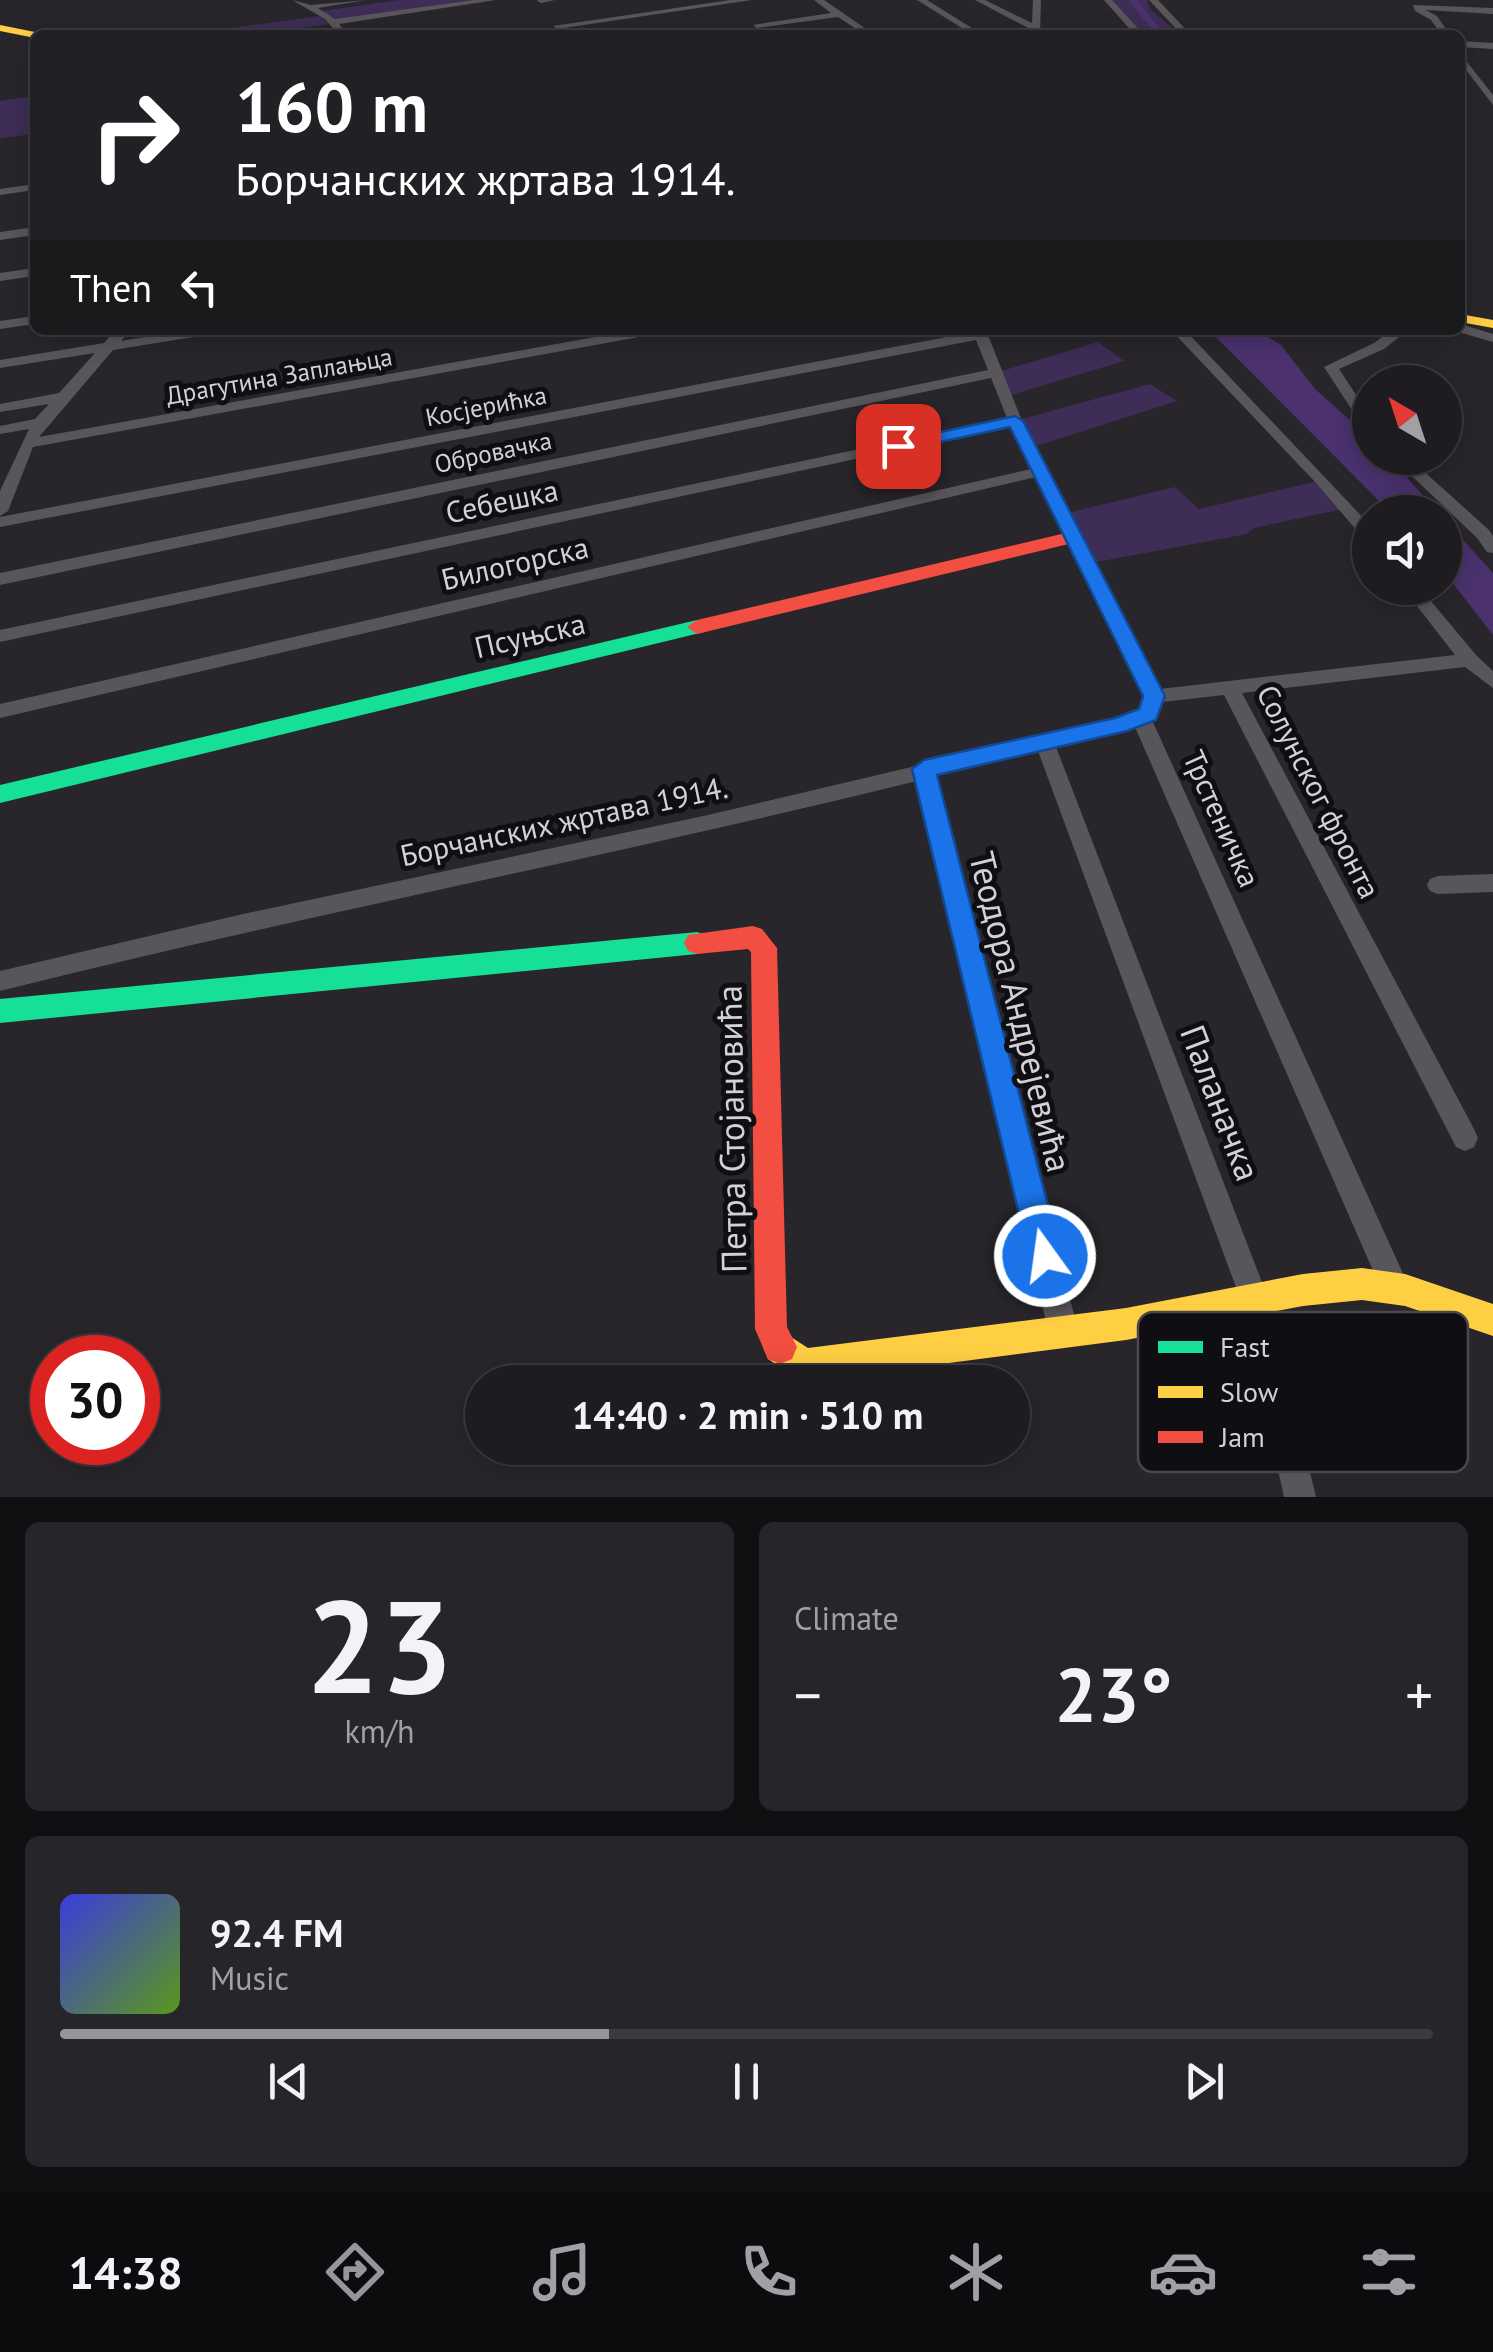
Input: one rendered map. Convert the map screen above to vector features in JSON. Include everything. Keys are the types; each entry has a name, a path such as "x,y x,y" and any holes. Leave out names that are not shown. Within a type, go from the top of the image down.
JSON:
{"street":[{"path":"296,0 339,29 468,12"},
{"path":"311,7 363,0"},
{"path":"339,29 492,0"},
{"path":"541,1 552,0"},
{"path":"648,0 661,12"},
{"path":"557,26 748,0"},
{"path":"818,0 863,30"},
{"path":"921,0 971,30"},
{"path":"979,0 1032,30"},
{"path":"1036,30 1037,0"},
{"path":"1108,0 1135,30"},
{"path":"1153,0 1182,30"},
{"path":"1413,4 1493,11"},
{"path":"1413,4 1434,18 1442,30"},
{"path":"757,24 839,14"},
{"path":"0,31 30,36"},
{"path":"1465,44 1493,46"},
{"path":"1465,66 1476,87 1493,102"},
{"path":"0,192 30,189"},
{"path":"0,236 30,232"},
{"path":"0,278 30,273"},
{"path":"1465,316 1493,321"},
{"path":"0,325 30,321"},
{"path":"1465,330 1493,338"},
{"path":"0,511 7,476 40,423 118,335"},
{"path":"0,364 181,335"},
{"name":"Драгутина Заплањца","path":"26,444 628,335"},
{"name":"Косјерићка","path":"0,522 965,335"},
{"path":"981,335 1015,421 1154,696 1152,708 1140,718"},
{"path":"1183,335 1352,513"},
{"path":"1352,400 1331,368 1394,335"},
{"name":"Обровачка","path":"0,579 995,374"},
{"path":"0,408 63,396"},
{"name":"Себешка","path":"0,636 1015,421"},
{"path":"0,430 40,423"},
{"name":"Билогорска","path":"0,710 1043,471"},
{"path":"1419,475 1493,548"},
{"name":"Псуњска","path":"0,794 1074,537"},
{"path":"1426,605 1470,660 1493,681"},
{"name":"Солунског фронта","path":"1466,1138 1230,687 1470,660"},
{"path":"1154,696 1230,687"},
{"name":"Борчанских жртава 1914.","path":"0,982 299,910 773,808 1140,718"},
{"name":"Трстеничка","path":"1140,718 1395,1288"},
{"name":"Паланачка","path":"1044,742 1257,1312"},
{"name":"Теодора Андрејевића","path":"924,769 1063,1330"},
{"path":"1438,885 1493,883"},
{"name":"Петра Стојановића","path":"0,1012 753,938 764,948 770,1311 774,1341 803,1365 1138,1322"},
{"name":"Петра Стојановића","path":"1185,1312 1254,1298 1362,1284 1395,1288 1493,1320"},
{"name":"Паланачка","path":"1294,1472 1300,1497"}],"shaded area":[{"path":"398,0 486,0 336,21 322,11"},
{"path":"1108,0 1147,0 1150,9 1175,30 1135,30"},
{"path":"320,16 329,24 288,30 217,30"},
{"path":"30,97 30,135 0,138 0,101"},
{"path":"1214,335 1264,335 1281,345 1315,389 1352,422 1352,474"},
{"path":"1098,342 1124,361 1008,396 998,372"},
{"path":"1150,384 1177,401 1033,447 1018,420"},
{"path":"1353,475 1404,475 1423,495 1373,495"},
{"path":"1326,479 1352,507 1254,528 1247,534 1091,563 1067,513 1175,487 1199,509"},
{"path":"1462,539 1493,573 1493,635 1462,595"}],"waterway":[{"path":"1133,0 1157,30"}],"traffic: fast":[{"path":"0,794 697,627"},
{"path":"0,1011 697,943"}],"traffic: slow":[{"path":"0,28 30,34"},
{"path":"1465,319 1493,324"},
{"path":"1188,1312 1303,1290 1362,1284 1405,1290 1493,1320"},
{"path":"780,1347 803,1365 1138,1322"}],"traffic: jam":[{"path":"697,627 1074,537"},
{"path":"697,943 753,937 764,948 771,1329 780,1347"}],"route":[{"path":"898,446 1015,421 1154,696 1148,714 1119,725 924,769 1045,1256"}]}
